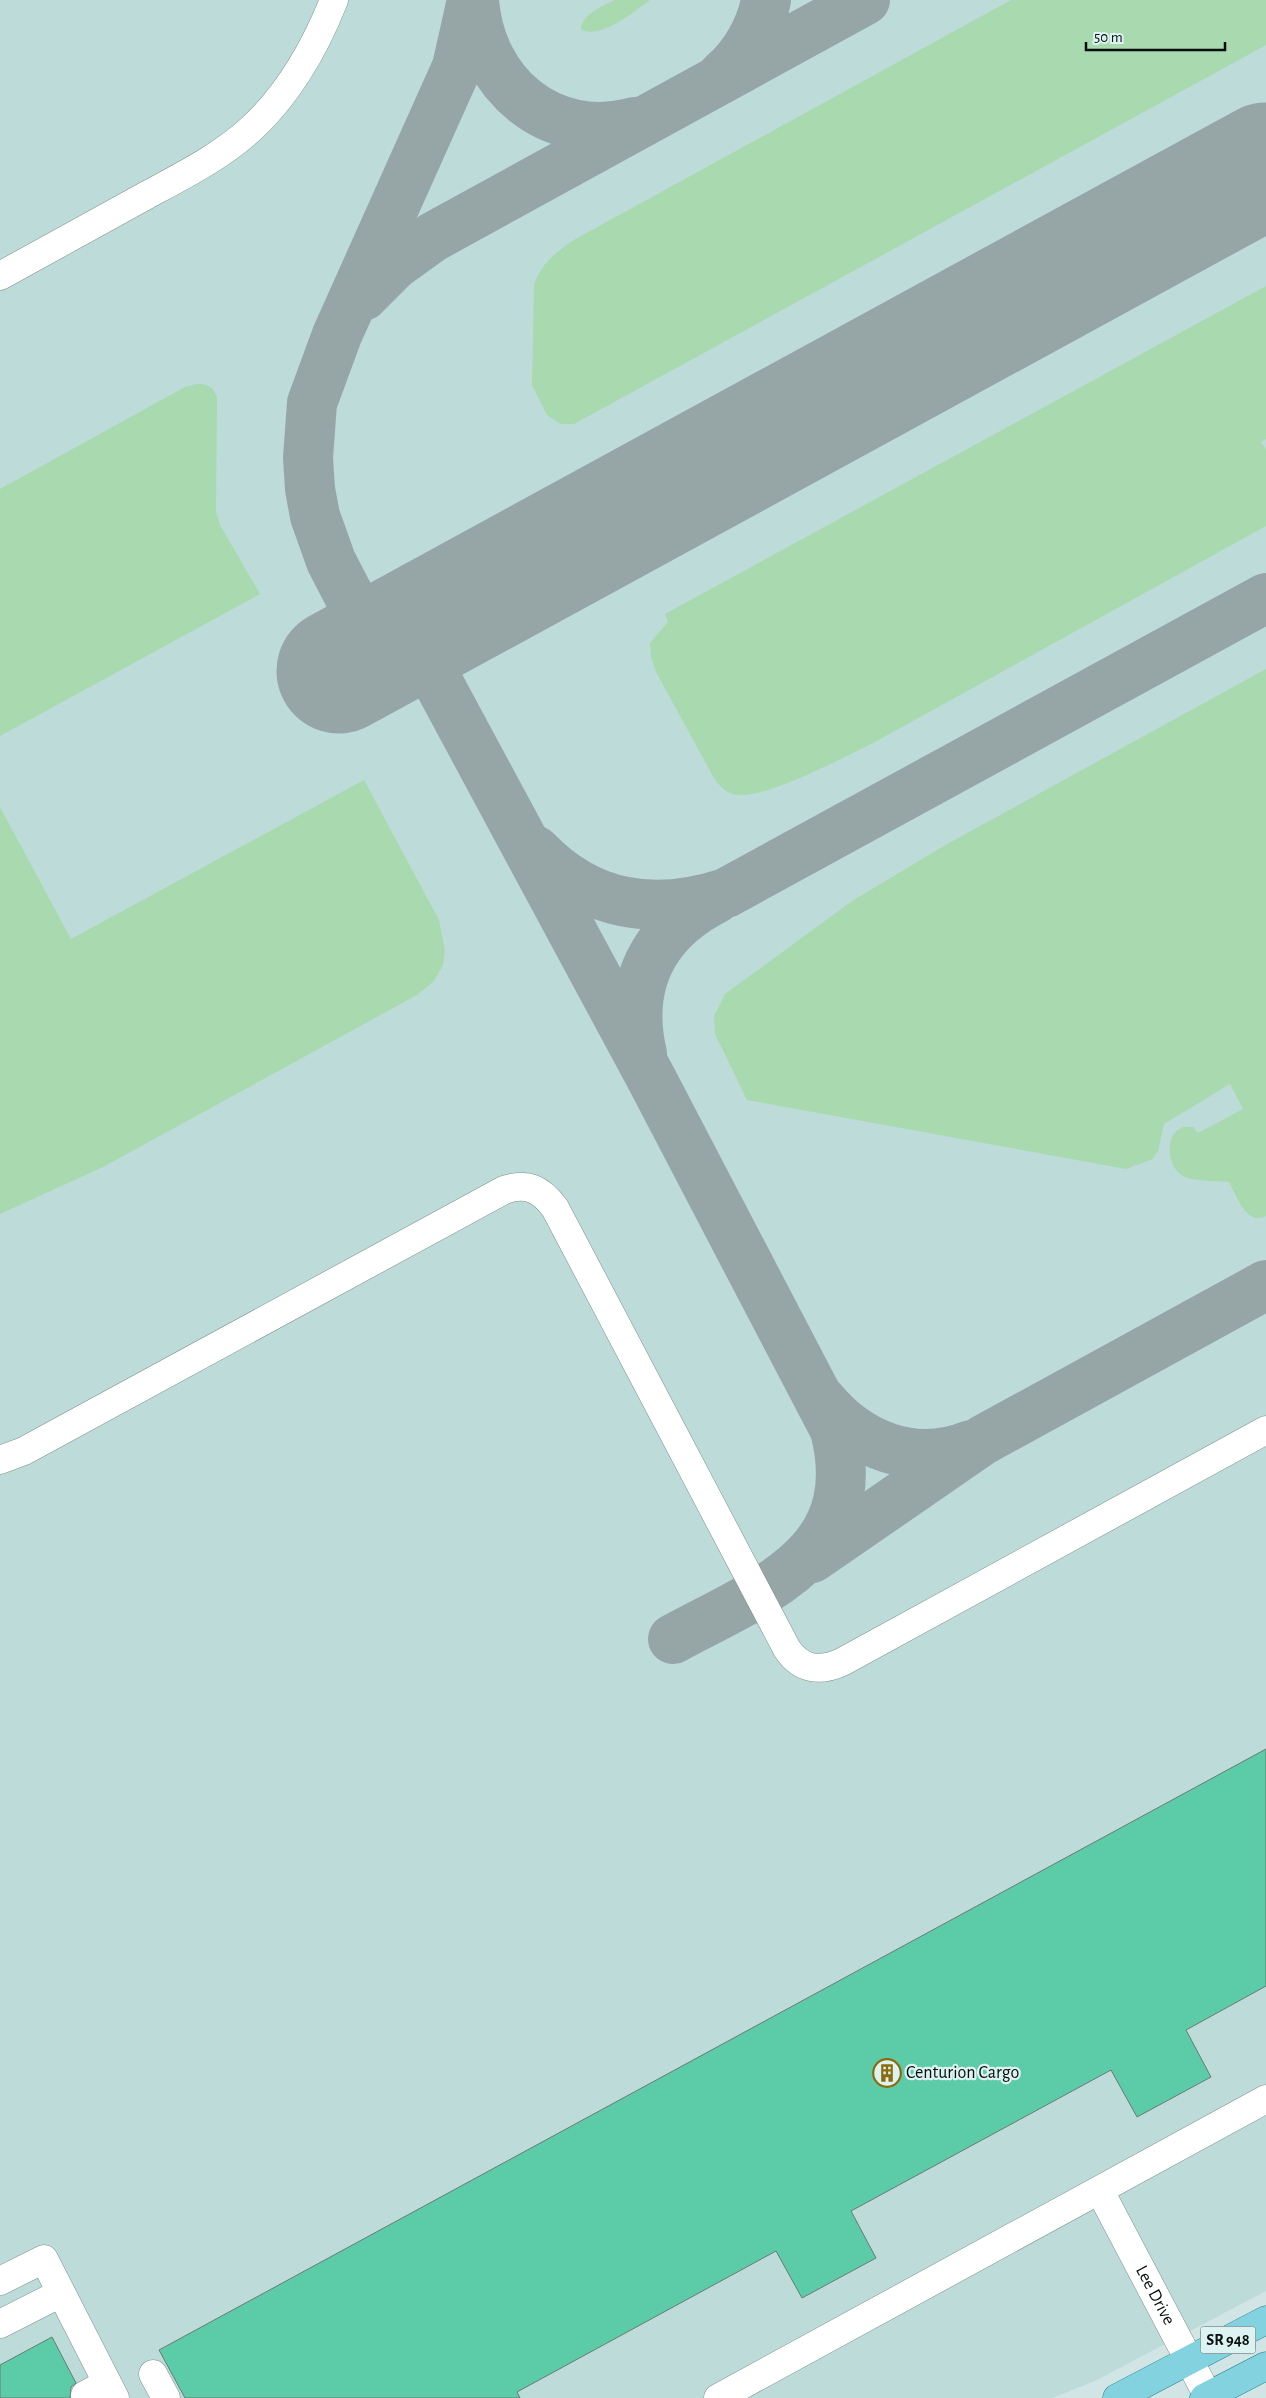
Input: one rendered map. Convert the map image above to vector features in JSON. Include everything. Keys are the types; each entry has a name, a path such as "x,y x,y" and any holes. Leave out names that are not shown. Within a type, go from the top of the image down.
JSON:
{"main road":[{"name":"SR 948","path":"1117,2398 1266,2320"},
{"name":"SR 948","path":"1207,2397 1266,2366"}],"street":[{"path":"0,276 182,176 234,144 269,111 290,85 310,54 334,0"},
{"path":"0,1460 24,1451 504,1190 523,1186 529,1186 545,1195 555,1208 787,1649 797,1662 804,1666 825,1668 842,1662 1266,1430"},
{"path":"718,2398 1266,2099"},
{"name":"Lee Drive","path":"1100,2191 1190,2360 1207,2397"},
{"path":"0,2282 44,2259 61,2292 103,2392"},
{"path":"0,2324 61,2292"},
{"path":"153,2374 166,2398"}],"shaded area":[{"path":"0,0 1266,0 1266,2291 1095,2381 1052,2398 0,2398"}],"green space":[{"path":"615,0 650,0 607,28 589,32 581,29 582,24 589,15"},
{"path":"1011,0 1266,0 1266,45 574,424 560,424 547,415 532,385 534,285 544,265 554,255 572,241"},
{"path":"1266,286 1266,439 1261,442 1266,449 1266,526 873,743 803,777 762,792 745,795 727,792 715,780 656,672 651,657 650,643 668,622 665,614"},
{"path":"197,384 209,386 214,390 217,397 216,512 220,525 260,594 0,736 0,489 185,387"},
{"path":"1266,669 1266,1216 1253,1217 1248,1213 1239,1202 1229,1182 1187,1178 1172,1163 1170,1145 1172,1137 1177,1131 1184,1127 1193,1127 1198,1133 1243,1109 1230,1084 1164,1124 1158,1151 1153,1159 1126,1169 747,1100 715,1034 714,1016 725,994 852,901 949,843"},
{"path":"364,780 439,920 445,951 443,965 434,981 417,995 103,1167 0,1214 0,807 71,939"}],"building":[{"name":"Centurion Cargo","path":"1266,1749 1266,1986 1186,2030 1211,2077 1137,2117 1111,2070 851,2211 876,2258 802,2298 776,2251 517,2392 520,2398 185,2398 159,2350"},
{"path":"52,2337 76,2383 71,2387 70,2398 0,2398 0,2365"}],"taxiway":[{"path":"377,650 331,561 315,516 310,489 308,458 312,403 337,335 457,67 472,0"},
{"path":"474,0 479,30 490,58 505,82 525,101 548,116 575,124 604,127 635,122"},
{"path":"723,75 751,41 760,21 766,0"},
{"path":"363,296 394,265 433,237 865,0"},
{"path":"536,851 557,870 578,884 601,895 624,902 648,905 674,904 726,893 1266,598"},
{"path":"411,632 650,1076 835,1430 841,1473 836,1509 822,1539 800,1563 772,1585 673,1639"},
{"path":"642,1054 638,1029 638,1005 642,983 649,963 660,944 675,927 693,912 715,899"},
{"path":"812,1558 983,1440 1266,1285"},
{"path":"821,1400 852,1429 870,1440 889,1448 908,1453 929,1454 950,1452 971,1445"}],"runway":[{"path":"339,671 1266,165"}],"place":[{"name":"Centurion Cargo","path":"887,2073"}]}
